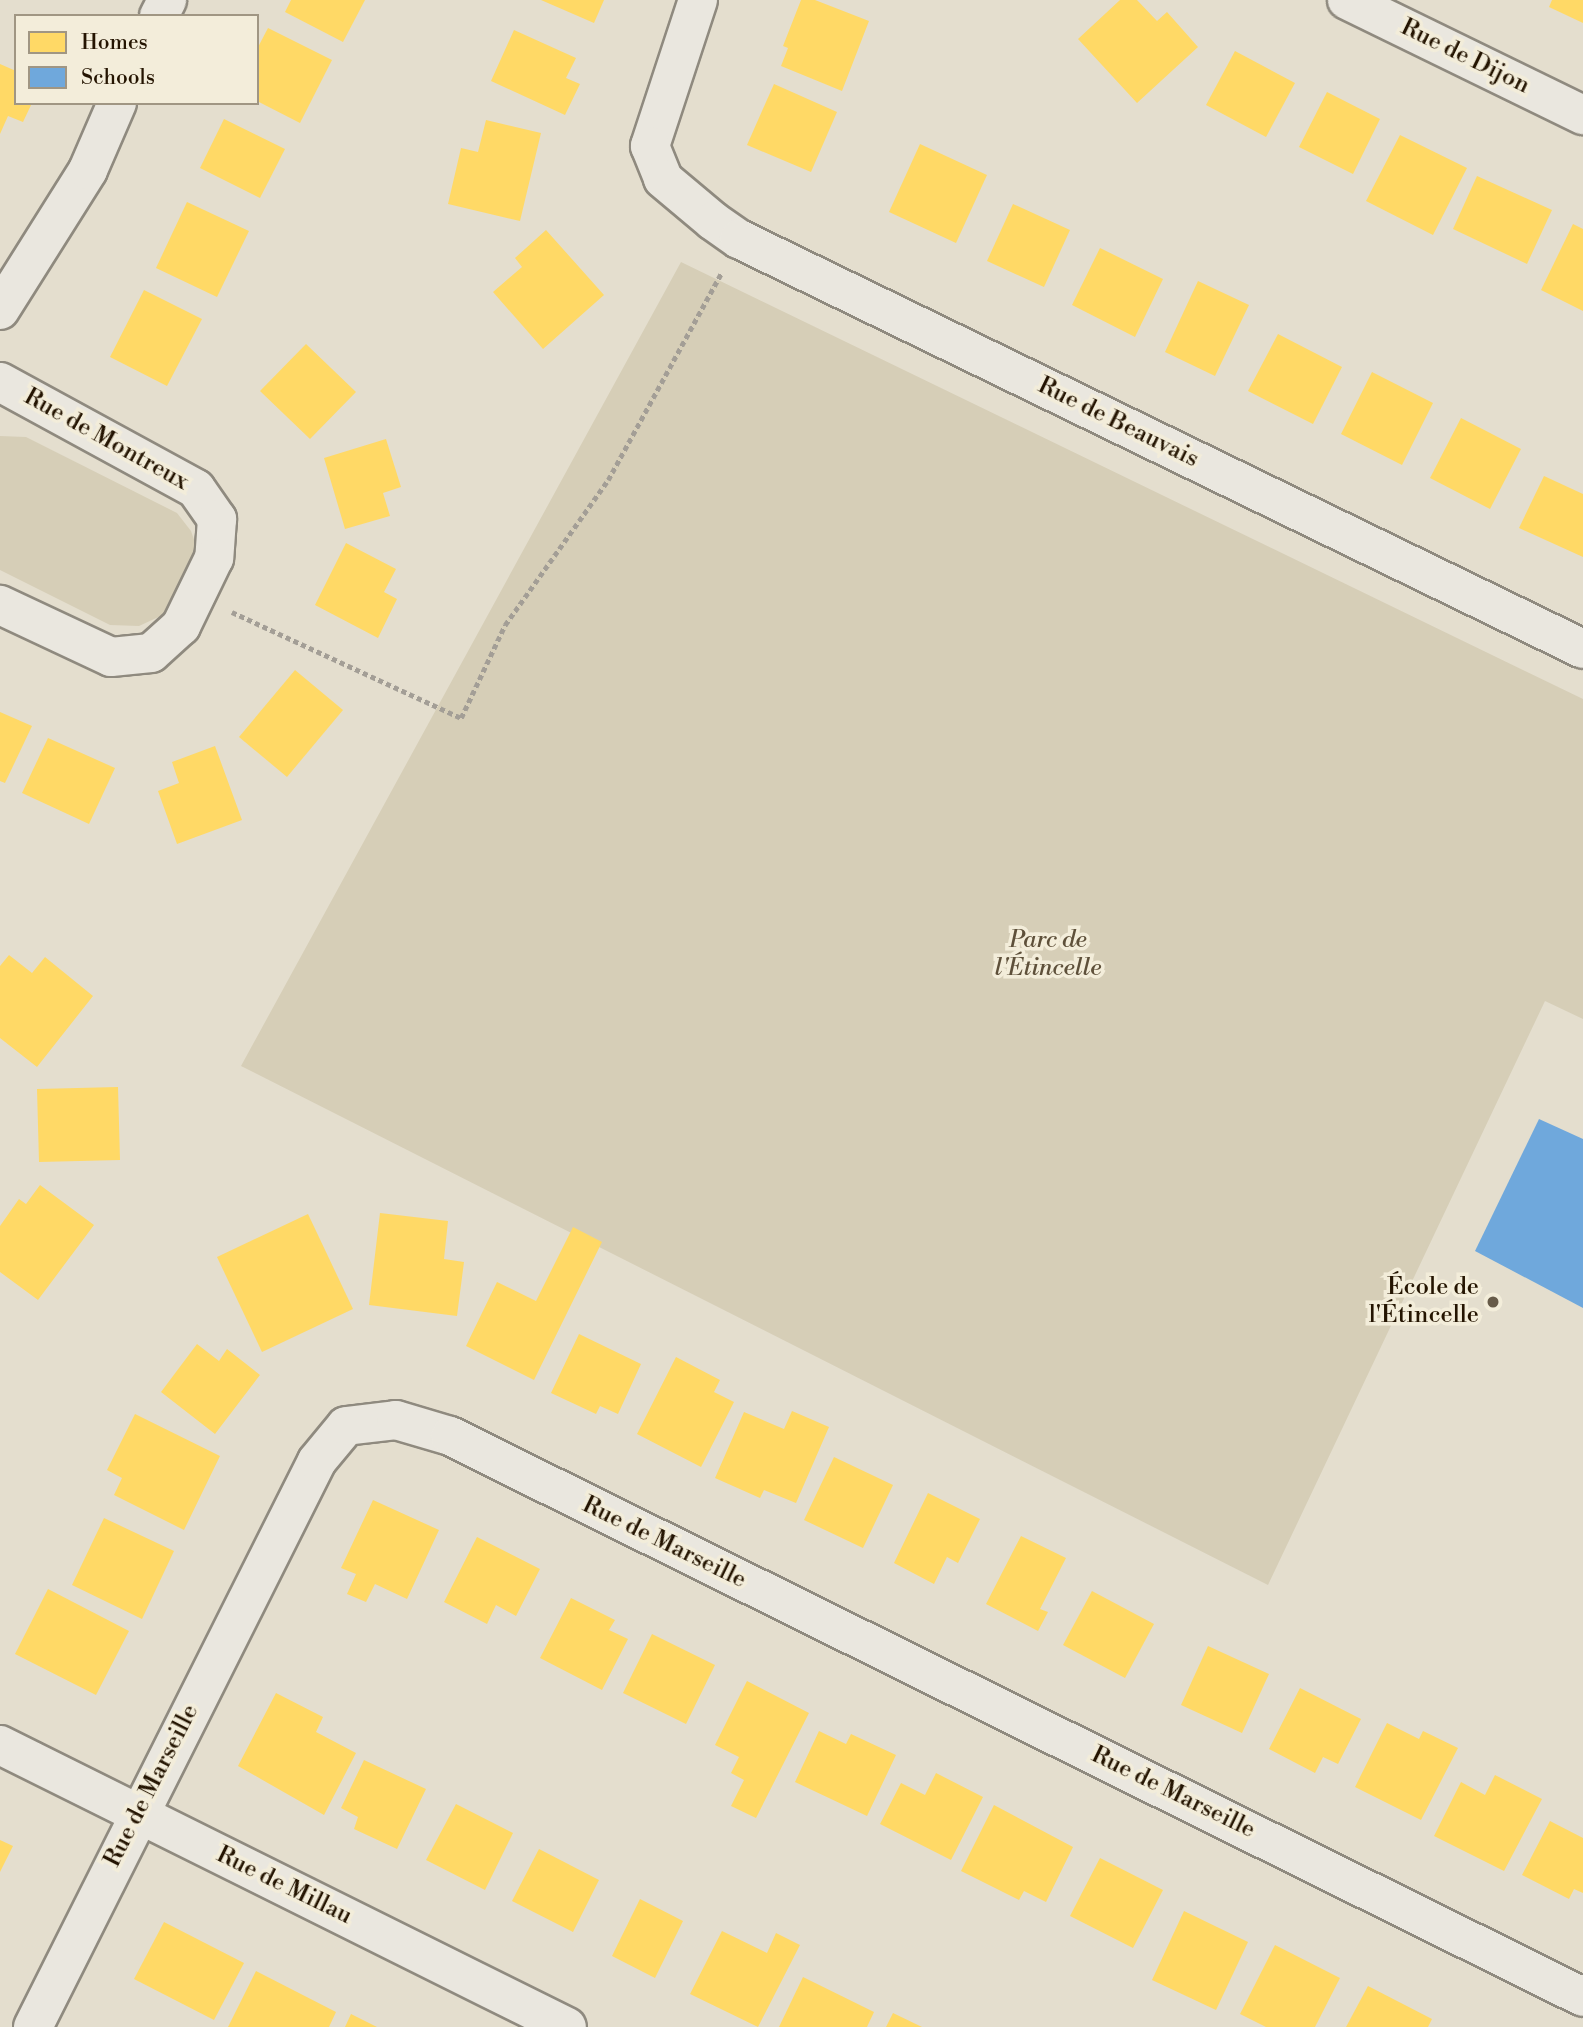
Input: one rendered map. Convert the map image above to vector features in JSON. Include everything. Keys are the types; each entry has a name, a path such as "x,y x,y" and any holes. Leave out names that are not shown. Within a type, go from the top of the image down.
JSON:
{"street":[{"name":"Rue de Beauvais","path":"698,0 650,146 663,179 739,239 1583,649"},
{"name":"Rue de Dijon","path":"1347,0 1583,115"},
{"path":"0,310 88,170 116,105"},
{"name":"Rue de Montreux","path":"0,382 196,489 218,519 214,558 197,595 181,626 151,653 111,657 0,605"},
{"name":"Rue de Marseille","path":"33,2027 317,1461 346,1426 396,1420 450,1436 1583,1997"},
{"name":"Rue de Millau","path":"0,1745 567,2027"}],"path":[{"path":"197,595 461,718 506,625 608,480 739,239"}],"green space":[{"name":"Parc de l'Étincelle","path":"681,262 1583,699 1583,1019 1545,1001 1268,1585 241,1066"},
{"path":"0,436 26,437 177,513 191,531 198,551 193,578 165,614 139,626 110,625 0,570"}],"building: Homes":[{"path":"291,0 365,0 343,42 285,12"},
{"path":"541,0 604,0 594,23"},
{"path":"801,0 815,0 869,21 842,91 781,66 788,48 783,46"},
{"path":"1120,0 1137,0 1157,21 1167,12 1198,47 1137,103 1078,39"},
{"path":"1552,0 1583,0 1583,23 1549,7"},
{"path":"268,28 332,60 300,123 259,102 259,45"},
{"path":"514,30 576,58 566,78 580,84 565,115 491,81"},
{"path":"1235,51 1295,83 1266,137 1206,105"},
{"path":"0,64 14,70 14,105 31,105 23,122 8,116 0,134"},
{"path":"774,84 837,112 811,172 747,145"},
{"path":"1327,92 1380,119 1353,174 1299,147"},
{"path":"224,119 285,149 260,198 200,168"},
{"path":"486,120 541,133 520,221 448,204 461,148 478,152"},
{"path":"1400,135 1467,168 1433,235 1366,201"},
{"path":"920,144 987,175 956,243 889,212"},
{"path":"1477,176 1552,210 1527,264 1453,229"},
{"path":"187,202 249,231 217,297 156,268"},
{"path":"1013,204 1070,230 1044,287 987,261"},
{"path":"1573,224 1583,229 1583,311 1541,290"},
{"path":"546,230 604,295 543,349 493,292 522,267 515,258"},
{"path":"1100,248 1163,279 1135,337 1072,305"},
{"path":"1198,281 1249,305 1215,376 1165,352"},
{"path":"144,290 202,319 167,386 110,357"},
{"path":"1278,334 1342,367 1313,424 1248,391"},
{"path":"306,344 356,392 310,439 260,391"},
{"path":"1372,372 1433,403 1402,465 1341,434"},
{"path":"1461,418 1521,449 1490,509 1430,478"},
{"path":"386,439 401,487 383,493 390,516 345,529 324,458"},
{"path":"1544,476 1583,494 1583,557 1519,528"},
{"path":"346,543 396,569 384,592 397,599 378,638 315,605"},
{"path":"295,670 343,710 287,777 239,737"},
{"path":"0,712 32,726 5,783 0,781"},
{"path":"48,738 115,768 89,824 22,793"},
{"path":"215,746 242,820 177,844 158,791 179,783 172,762"},
{"path":"9,955 32,973 45,957 93,996 37,1067 0,1038 0,966"},
{"path":"118,1087 120,1160 39,1162 37,1089"},
{"path":"40,1185 94,1225 38,1300 0,1272 0,1226 19,1199 26,1204"},
{"path":"380,1213 448,1221 444,1259 464,1262 457,1316 369,1305"},
{"path":"308,1214 353,1309 262,1352 217,1257"},
{"path":"573,1227 602,1242 534,1380 466,1346 497,1282 536,1301"},
{"path":"579,1334 641,1364 618,1414 600,1406 596,1414 551,1393"},
{"path":"197,1344 219,1361 227,1349 260,1375 215,1434 161,1392"},
{"path":"676,1357 720,1380 714,1392 734,1402 701,1467 637,1434"},
{"path":"792,1411 829,1427 796,1503 764,1490 760,1498 715,1478 744,1412 784,1429"},
{"path":"135,1414 220,1456 184,1530 114,1495 122,1478 107,1470"},
{"path":"834,1457 893,1485 863,1548 804,1520"},
{"path":"928,1493 980,1519 958,1563 947,1557 934,1584 894,1563"},
{"path":"373,1500 439,1530 407,1599 375,1584 366,1602 347,1594 356,1574 341,1568"},
{"path":"104,1518 174,1551 142,1619 72,1585"},
{"path":"1021,1536 1066,1558 1040,1609 1048,1612 1038,1631 986,1604"},
{"path":"477,1537 540,1569 516,1616 496,1605 487,1624 444,1602"},
{"path":"48,1589 129,1631 96,1695 15,1654"},
{"path":"1092,1591 1154,1624 1125,1678 1063,1645"},
{"path":"571,1598 615,1620 609,1630 628,1639 602,1690 540,1658"},
{"path":"652,1634 715,1665 686,1724 623,1693"},
{"path":"1208,1646 1269,1674 1242,1733 1181,1705"},
{"path":"747,1681 809,1713 756,1818 731,1806 744,1780 731,1773 739,1757 715,1745"},
{"path":"1300,1688 1361,1719 1338,1764 1323,1757 1315,1773 1269,1749"},
{"path":"276,1693 323,1717 316,1732 356,1753 324,1815 238,1766"},
{"path":"1387,1723 1419,1739 1423,1731 1458,1748 1421,1820 1355,1787"},
{"path":"819,1731 846,1744 851,1734 896,1755 867,1816 795,1782"},
{"path":"364,1760 426,1789 397,1849 354,1829 358,1817 341,1808"},
{"path":"936,1773 983,1797 951,1860 880,1824 901,1783 925,1795"},
{"path":"1495,1775 1542,1799 1504,1871 1434,1836 1461,1782 1485,1795"},
{"path":"456,1804 513,1833 485,1890 426,1860"},
{"path":"994,1805 1073,1847 1046,1902 1024,1891 1019,1900 961,1871"},
{"path":"1550,1821 1583,1838 1583,1893 1574,1889 1569,1899 1522,1875"},
{"path":"0,1840 13,1846 0,1872"},
{"path":"539,1849 599,1880 573,1932 512,1901"},
{"path":"1100,1858 1163,1890 1133,1948 1070,1916"},
{"path":"640,1899 683,1921 655,1978 612,1956"},
{"path":"1184,1911 1248,1942 1216,2010 1152,1980"},
{"path":"164,1922 244,1963 214,2020 134,1979"},
{"path":"722,1931 767,1953 776,1933 800,1945 758,2027 690,1994"},
{"path":"1275,1945 1340,1978 1315,2027 1266,2027 1240,2014"},
{"path":"256,1971 336,2012 329,2027 228,2027"},
{"path":"803,1977 874,2012 867,2027 779,2027"},
{"path":"1368,1986 1432,2019 1428,2027 1346,2027"},
{"path":"893,2013 922,2027 886,2027"},
{"path":"351,2014 377,2027 345,2027"}],"building: Schools":[{"path":"1539,1119 1583,1139 1583,1308 1475,1251"}],"place":[{"name":"École de l'Étincelle","path":"1493,1302"}]}
